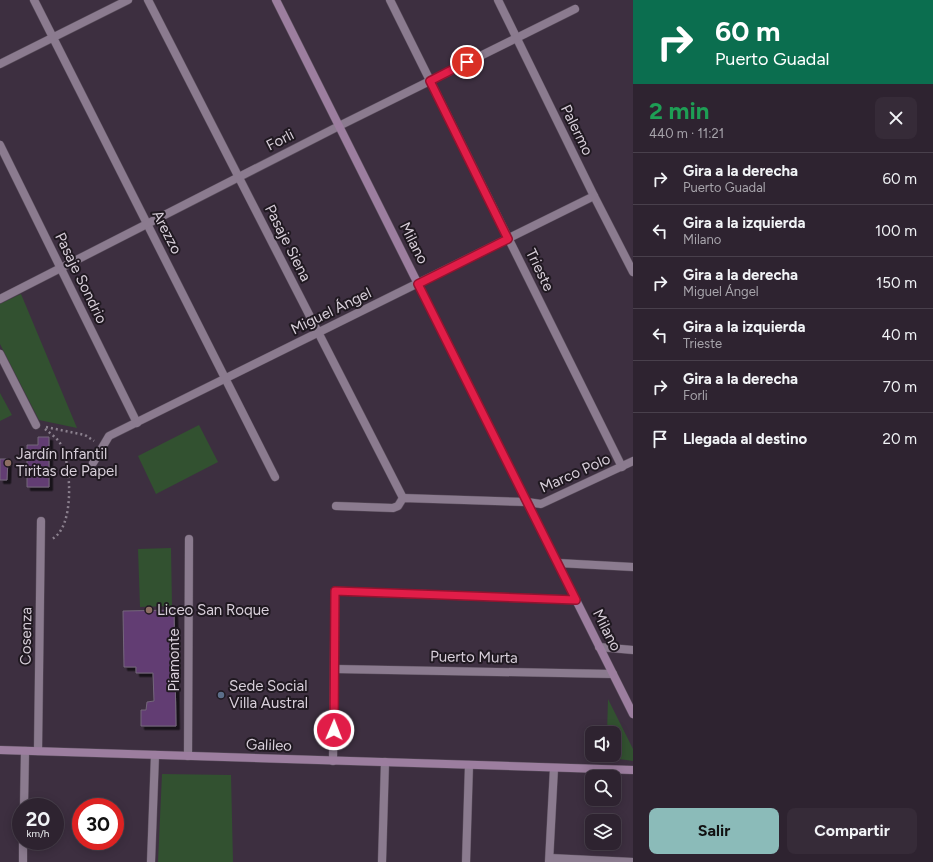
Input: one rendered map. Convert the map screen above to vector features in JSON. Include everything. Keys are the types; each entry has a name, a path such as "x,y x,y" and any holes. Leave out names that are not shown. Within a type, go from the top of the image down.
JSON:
{"street":[{"name":"Arezzo","path":"34,0 275,477"},
{"path":"0,64 128,0"},
{"name":"Pasaje Siena","path":"148,0 403,498"},
{"name":"Milano","path":"276,0 633,714"},
{"name":"Trieste","path":"390,0 622,467"},
{"name":"Palermo","path":"498,0 633,272"},
{"name":"Forli","path":"0,299 339,126 575,9"},
{"name":"Pasaje Sondrio","path":"0,145 137,423"},
{"name":"Miguel Ángel","path":"93,463 109,436 594,196"},
{"path":"0,354 36,425"},
{"name":"Marco Polo","path":"403,498 527,502 541,504 633,461"},
{"path":"336,506 393,508 398,506 403,498"},
{"name":"Cosenza","path":"38,751 41,521"},
{"name":"Piamonte","path":"188,756 189,539"},
{"path":"558,563 633,567"},
{"path":"334,761 335,591 576,600"},
{"path":"600,647 633,650"},
{"name":"Puerto Murta","path":"335,669 613,674"},
{"name":"Galileo","path":"0,750 633,770"},
{"path":"24,798 25,751"},
{"path":"151,862 155,755"},
{"path":"382,862 385,762"},
{"path":"466,862 469,765"},
{"path":"554,768 550,860 633,862"},
{"path":"23,850 23,862"}],"path":[{"path":"36,425 85,435 102,446"},
{"path":"36,425 53,435 62,446 69,489 64,527 55,537 41,541"}],"green space":[{"path":"21,294 77,428 39,420 0,344 0,304"},
{"path":"0,393 12,415 0,421"},
{"path":"199,425 218,462 156,494 138,456"},
{"path":"171,548 172,606 140,607 138,549"},
{"path":"608,699 633,749 633,761 621,759 621,726 607,726"},
{"path":"162,774 231,775 233,862 158,862"}],"building":[{"path":"38,437 49,437 49,487 27,487 27,445 38,445"},
{"path":"0,459 8,459 7,480 0,480"},
{"path":"174,610 176,726 141,726 141,710 146,710 147,702 154,701 153,673 136,673 136,667 124,667 123,611"}],"place":[{"name":"Jardín Infantil Tiritas de Papel","path":"8,463"},
{"name":"Liceo San Roque","path":"149,610"},
{"name":"Sede Social Villa Austral","path":"221,695"}],"route":[{"path":"334,730 335,591 576,600 418,284 508,239 430,81 467,62"}]}
